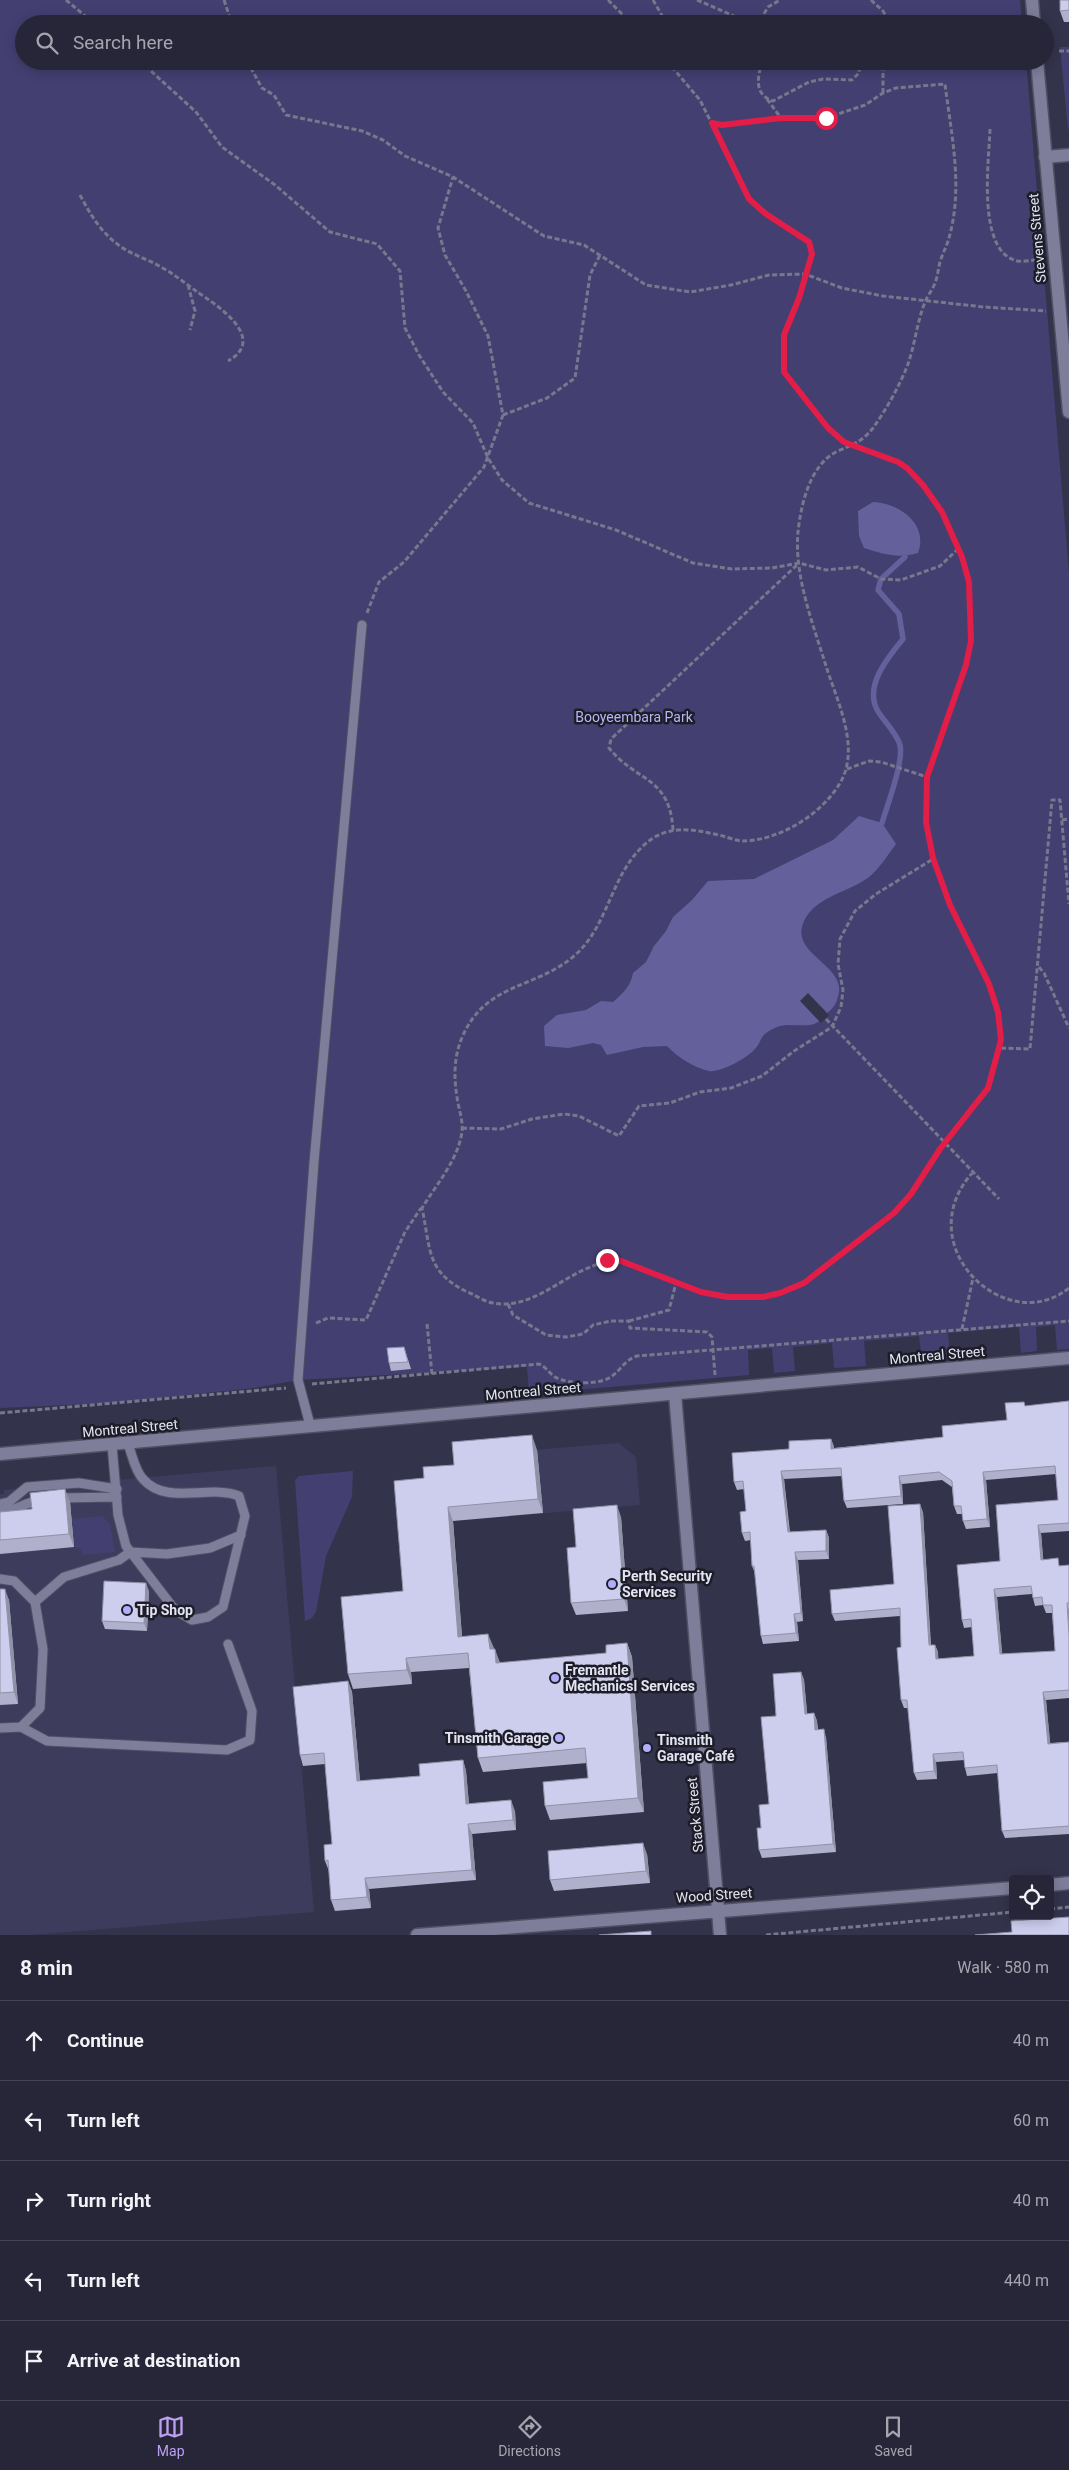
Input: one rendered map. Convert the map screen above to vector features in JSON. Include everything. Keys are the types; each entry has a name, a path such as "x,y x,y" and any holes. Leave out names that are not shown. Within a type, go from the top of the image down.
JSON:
{"street":[{"path":"1032,0 1033,15"},
{"name":"Stevens Street","path":"1039,70 1069,412"},
{"path":"1045,157 1069,155"},
{"name":"Montreal Street","path":"0,1454 1069,1358"},
{"name":"Stack Street","path":"675,1394 720,1935"},
{"path":"1054,1885 1069,1883"},
{"name":"Wood Street","path":"417,1935 718,1909 1009,1888"}],"lane":[{"path":"310,1425 302,1382 314,1162 362,625"},
{"path":"112,1445 118,1515 126,1546 175,1610 192,1620 208,1617 223,1607 245,1516 239,1496 226,1490 168,1493 151,1487 142,1478 128,1444"},
{"path":"0,1504 9,1502 27,1487 79,1483 117,1493"},
{"path":"0,1513 19,1509 33,1500 117,1493"},
{"path":"35,1602 64,1577 119,1560 130,1552 167,1554 210,1548 241,1535"},
{"path":"0,1579 14,1581 35,1602 43,1649 40,1708 21,1727"},
{"path":"0,1728 21,1727 47,1742 227,1750 250,1740 252,1711 228,1644"}],"path":[{"path":"66,0 84,15"},
{"path":"224,0 229,15"},
{"path":"608,0 623,15"},
{"path":"653,0 662,15"},
{"path":"697,0 732,15"},
{"path":"764,15 768,7 780,0"},
{"path":"871,0 885,15"},
{"path":"1059,52 1069,52"},
{"path":"150,70 196,112 222,147 275,185 330,232 377,244 400,271 405,328 443,392 473,423 488,458 502,480 529,504 616,530 693,563 732,569 772,568 799,564 826,570 858,567 881,579 901,580 940,566 958,549"},
{"path":"252,70 262,88 274,95 286,115 362,131 383,140 405,156 453,177 544,236 584,245 646,285 690,292 731,285 769,275 806,274 842,288 883,296 926,299 984,307 1059,312"},
{"path":"422,1208 429,1251 436,1269 448,1282 491,1303 508,1304 535,1296 581,1270 607,1260 621,1261 701,1292 745,1298 780,1293 804,1283 894,1213 911,1194 945,1143 988,1088 1001,1048 1002,1029 989,984 957,920 933,858 926,822 927,777 966,665 971,641 969,582 958,549 942,512 923,485 907,468 877,453 854,446 828,428 784,372 784,335 799,298 812,254 809,242 766,214 749,199 700,100 675,70"},
{"path":"761,70 758,88 781,118"},
{"path":"767,99 772,101 809,82 823,79 852,80 859,73 859,70"},
{"path":"883,72 884,93"},
{"path":"313,1324 328,1318 366,1320 405,1232 450,1164 459,1144 462,1128 454,1077 455,1059 462,1037 474,1017 490,1000 556,969 575,956 603,919 623,871 640,848 653,837 673,830 697,829 742,841 769,836 809,817 830,798 847,769 847,734 843,714 817,635 799,564 798,533 803,503 810,481 821,465 835,452 854,446 871,430 907,366 926,299 935,284 951,232 954,197 956,156 945,84 896,88 865,105 826,118 781,118 722,125 712,123"},
{"path":"990,129 987,211 995,240 1002,252 1014,260 1054,258"},
{"path":"362,625 379,582 404,562 484,467 503,415 499,384 488,336 466,291 445,255 438,228 453,177"},
{"path":"80,195 92,216 113,241 128,251 162,267 225,310 238,326 242,341 240,350 228,362"},
{"path":"503,415 547,398 574,378 590,276 600,256"},
{"path":"188,285 195,311 190,330"},
{"path":"673,830 672,812 665,796 649,779 623,763 614,754 610,748 611,738 799,564"},
{"path":"847,769 869,761 893,765 927,777"},
{"path":"1001,1048 1030,1049 1052,800 1060,800 1069,904"},
{"path":"1062,820 1069,819"},
{"path":"462,1128 501,1129 532,1119 564,1114 579,1116 619,1136 639,1106 670,1102 700,1092 731,1088 762,1076 794,1051 832,1027 841,1007 843,990 838,964 840,939 855,911 876,894 933,858"},
{"path":"1038,966 1044,973 1069,1028"},
{"path":"826,1019 999,1199"},
{"path":"973,1172 956,1197 951,1215 951,1234 955,1250 963,1265 990,1292 1006,1298 1030,1303 1060,1295 1069,1288"},
{"path":"962,1329 974,1278"},
{"path":"508,1304 513,1315 546,1335 583,1334 593,1326 612,1321 629,1321 669,1310 676,1283"},
{"path":"0,1413 291,1388 302,1382 308,1384 540,1364 553,1376 565,1381 578,1383 609,1379 629,1358 637,1356 1069,1320"},
{"path":"629,1321 630,1328 707,1332 712,1337 716,1378"},
{"path":"427,1324 432,1374"},
{"path":"1054,1909 1069,1908"},
{"path":"766,1935 1009,1912"}],"shaded area":[{"path":"873,502 893,506 909,517 919,533 918,553 897,556 864,548 859,536 858,511"},
{"path":"859,816 882,823 896,844 868,878 822,901 809,913 804,921 801,932 804,942 838,982 839,992 835,1004 818,1022 809,1025 777,1027 764,1035 754,1050 746,1057 714,1071 704,1070 686,1062 667,1046 643,1047 607,1055 601,1045 593,1043 568,1048 545,1046 544,1026 557,1015 586,1010 601,1001 613,1002 620,996 628,986 633,973 646,962 673,917 692,900 708,881 754,879 833,840"},
{"path":"619,1443 636,1457 640,1505 463,1520 457,1456"},
{"path":"276,1466 314,1912 30,1935 0,1935 0,1494 4,1494 4,1490"}],"green space":[{"name":"Booyeembara Park","path":"0,0 1020,0 1021,15 15,15 15,70 1027,70 1069,573 1069,1349 1057,1350 1055,1325 1036,1327 1037,1351 1021,1353 1019,1327 948,1333 950,1358 922,1361 919,1336 864,1341 866,1366 834,1368 832,1343 793,1347 795,1371 774,1373 772,1348 748,1350 749,1375 529,1394 527,1367 298,1380 254,1388 111,1403 0,1408"},
{"path":"1060,47 1069,47 1069,129 1068,129"},
{"path":"353,1471 352,1497 326,1556 316,1612 312,1618 305,1621 295,1480 299,1476"},
{"path":"102,1516 110,1524 115,1552 83,1555 81,1548 74,1547 72,1519"}],"pier":[{"path":"808,993 829,1015 821,1023 800,1001"}],"building":[{"path":"1060,0 1069,0 1069,10 1060,11"},
{"path":"404,1347 408,1362 389,1363 387,1348"},
{"path":"1069,1401 1069,1523 1038,1525 1041,1560 1058,1558 1059,1566 1069,1565 1069,1603 1067,1603 1069,1690 1043,1692 1048,1744 1069,1742 1069,1826 1002,1831 997,1765 965,1768 963,1752 933,1754 934,1771 914,1773 907,1700 901,1700 897,1648 901,1647 900,1608 832,1614 830,1590 894,1584 888,1506 920,1504 929,1645 935,1645 936,1659 974,1656 971,1619 962,1620 957,1565 1000,1561 996,1505 1058,1500 1055,1466 983,1472 987,1519 963,1521 961,1506 954,1506 952,1481 939,1472 899,1476 901,1496 844,1501 841,1468 781,1471 788,1532 826,1530 826,1551 795,1552 801,1613 794,1614 796,1633 761,1636 754,1566 752,1566 750,1532 742,1533 740,1512 746,1511 743,1481 734,1482 732,1453 789,1449 789,1441 831,1439 831,1449 943,1437 942,1426 1007,1420 1005,1403 1024,1402 1025,1406","holes":["1031,1586 1033,1598 1042,1597 1043,1605 1052,1605 1055,1651 1000,1654 994,1589"]},
{"path":"532,1435 538,1499 448,1507 458,1637 488,1634 490,1649 495,1649 496,1663 606,1653 606,1645 627,1643 638,1798 545,1806 543,1782 588,1778 585,1748 478,1758 468,1653 406,1658 407,1670 348,1674 341,1597 403,1591 394,1481 424,1478 423,1467 454,1465 452,1442"},
{"path":"65,1489 69,1534 0,1540 0,1512 32,1509 30,1493"},
{"path":"617,1505 624,1599 571,1603 567,1548 576,1547 573,1509"},
{"name":"Tip Shop","path":"104,1581 146,1583 144,1623 102,1621"},
{"path":"0,1589 5,1589 14,1692 0,1693"},
{"path":"801,1672 805,1714 814,1713 815,1730 824,1729 833,1844 759,1850 757,1828 761,1828 759,1805 769,1804 761,1717 776,1716 773,1674"},
{"path":"348,1681 357,1781 420,1776 419,1764 463,1760 466,1804 511,1800 513,1820 468,1824 472,1870 365,1878 367,1897 331,1900 328,1860 325,1861 324,1845 332,1844 324,1753 300,1755 293,1687"},
{"path":"643,1843 646,1871 550,1880 548,1851"},
{"path":"1069,1917 1069,1935 975,1935 1012,1932 1011,1921 1054,1920 1054,1918"},
{"path":"651,1931 651,1935 599,1935"}],"waterway":[{"path":"882,823 900,762 901,752 896,737 879,713 873,693 879,673 903,639 899,614 878,590 881,579 905,557"}],"place":[{"name":"Perth Security Services","path":"612,1584"},
{"name":"Tip Shop","path":"127,1610"},
{"name":"Fremantle Mechanicsl Services","path":"555,1678"},
{"name":"Tinsmith Garage","path":"559,1738"},
{"name":"Tinsmith Garage Café","path":"647,1748"}],"route":[{"path":"607,1260 621,1261 701,1292 728,1297 763,1297 780,1293 804,1283 894,1213 911,1194 936,1158 940,1149 988,1088 1001,1048 1002,1029 989,984 950,905 933,858 926,822 927,777 966,665 971,641 972,609 969,582 962,557 942,512 932,496 907,468 870,450 844,442 828,428 784,372 784,335 799,298 812,254 809,242 766,214 749,199 712,123 722,125 781,118 826,118"}]}
